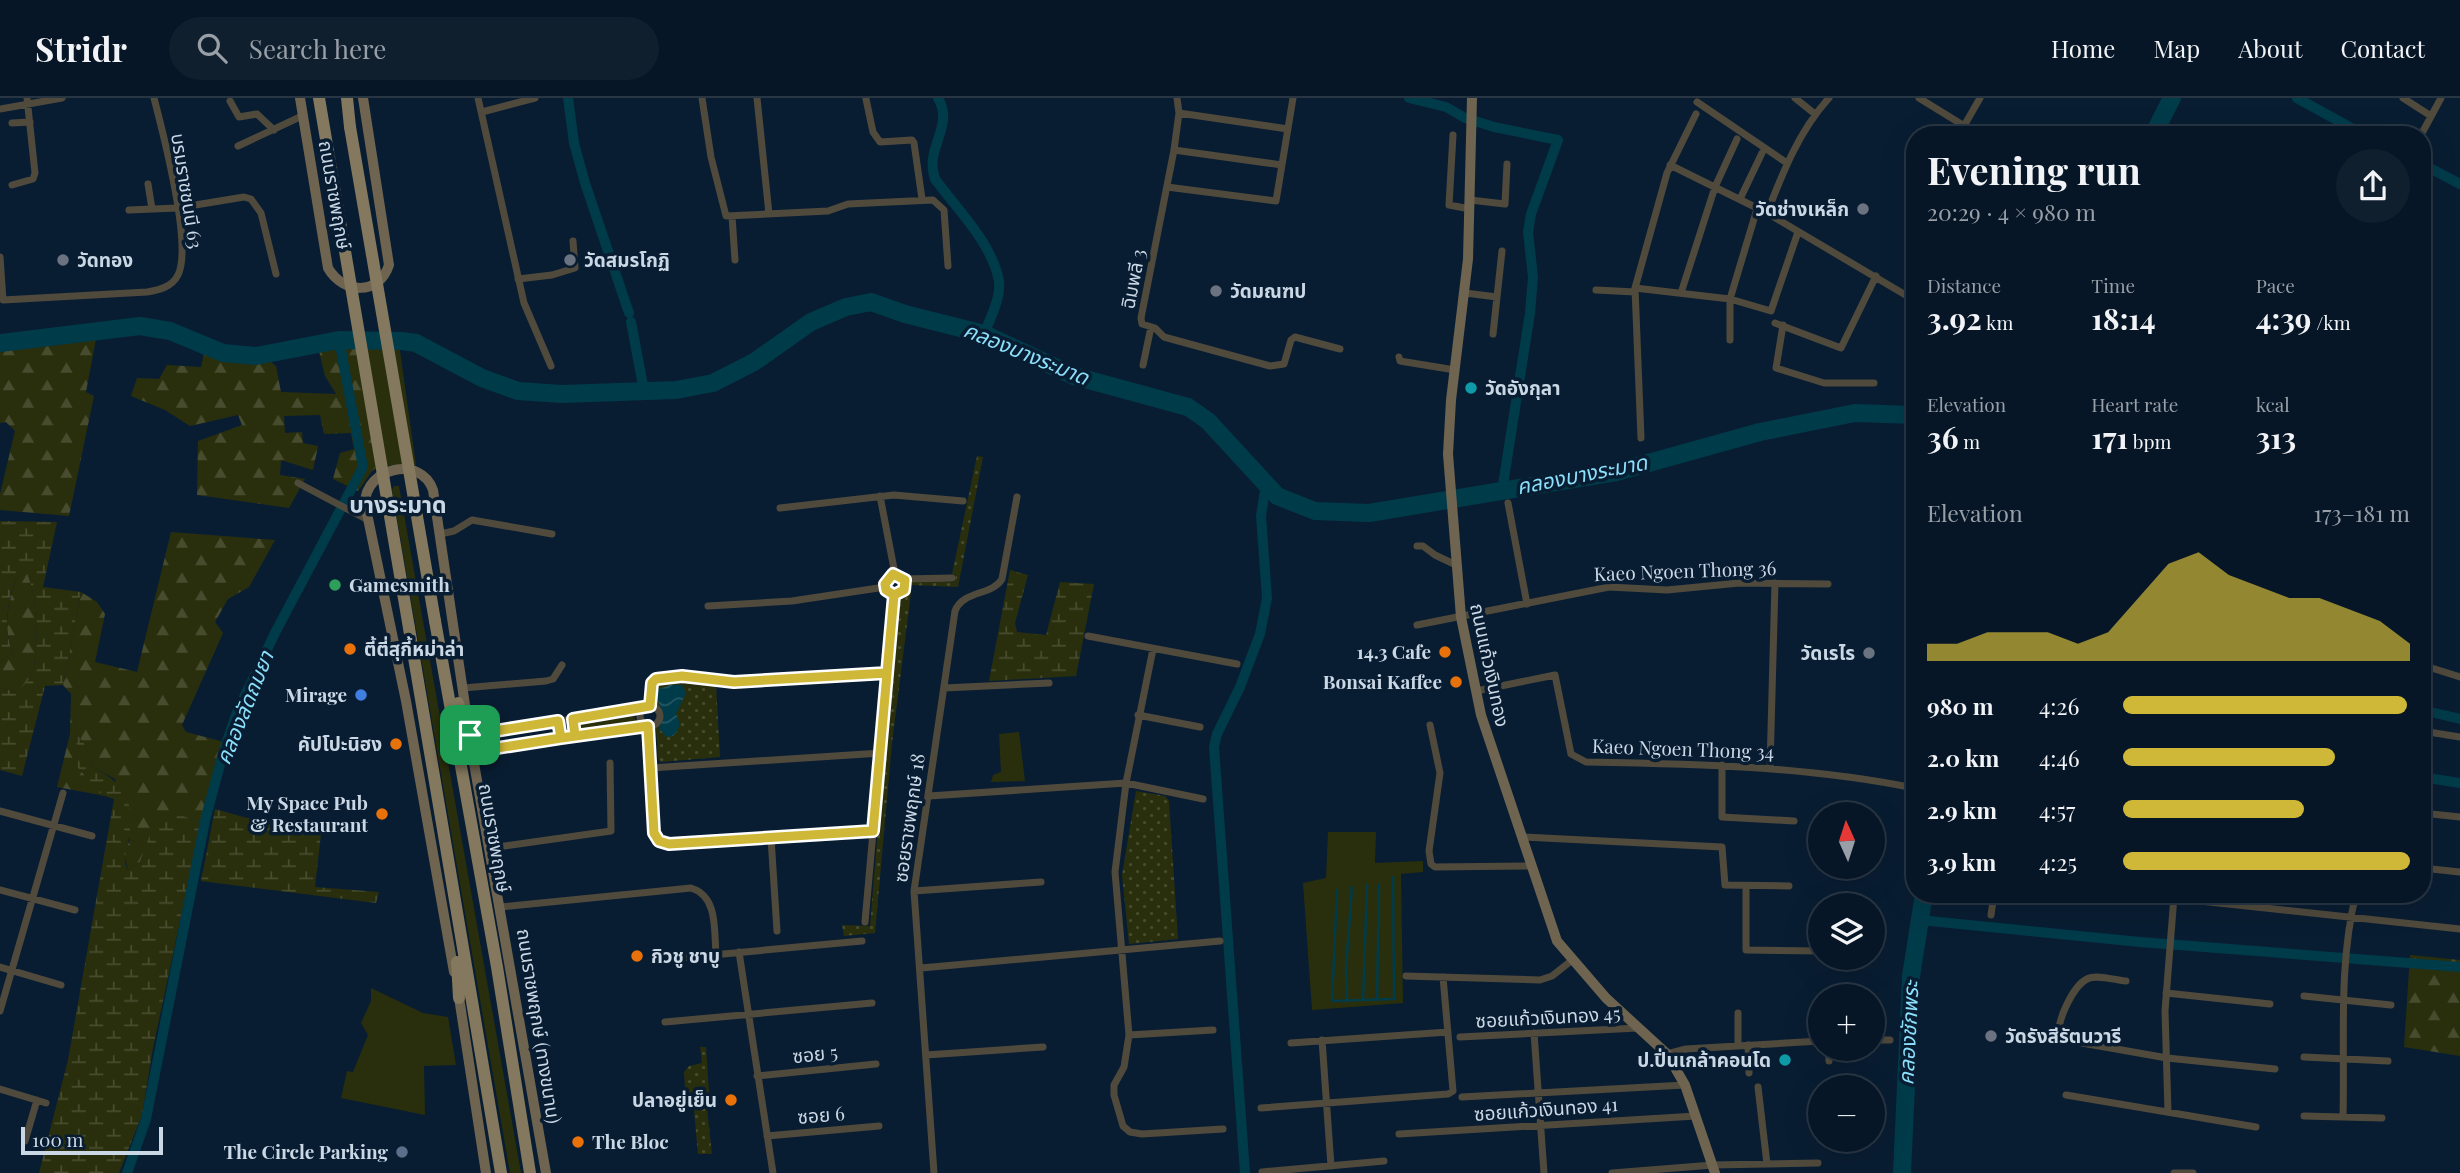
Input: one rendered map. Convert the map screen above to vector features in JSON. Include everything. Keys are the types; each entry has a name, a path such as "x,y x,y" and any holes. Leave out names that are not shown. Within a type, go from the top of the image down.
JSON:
{"main road":[{"name":"ถนนราชพฤกษ์","path":"300,98 328,268 346,286 365,289 386,274 389,252 363,98"},
{"name":"ถนนราชพฤกษ์","path":"319,98 501,1173"},
{"name":"ถนนราชพฤกษ์","path":"346,98 435,621 447,673 530,1173"},
{"name":"ถนนแก้วเงินทอง","path":"1472,98 1465,293 1448,454 1461,617 1476,691 1492,751 1524,838 1548,920 1571,961 1667,1054 1685,1085 1714,1169"},
{"path":"440,534 431,483 426,477 410,469 387,472 371,483 365,496 368,520 395,641 459,998 486,1173"},
{"name":"ถนนราชพฤกษ์ (ทางขนาน)","path":"440,534 472,752 546,1173"},
{"path":"447,673 470,735"},
{"path":"436,789 433,806 461,982 459,998"}],"street":[{"path":"0,109 27,102 62,98"},
{"name":"บรมราชชนนี 63","path":"0,257 3,300 147,292 169,285 177,277 181,259 177,208 154,98"},
{"path":"478,98 518,279 535,334 551,366"},
{"path":"482,112 535,98"},
{"path":"702,98 722,208 726,216 828,211 849,204 933,200 944,210 948,266"},
{"path":"757,98 769,215"},
{"name":"ฉิมพลี 3","path":"1177,98 1179,113 1174,150 1142,324 1164,337 1270,366 1284,364 1291,340 1295,337 1340,349"},
{"path":"1167,187 1274,201 1293,98"},
{"path":"1795,98 1815,114"},
{"path":"1767,213 1787,163 1815,114 1829,98"},
{"path":"1919,98 1962,126"},
{"path":"1965,126 1980,98"},
{"path":"2403,98 2431,116"},
{"path":"2426,126 2441,98"},
{"path":"866,99 873,132 880,142 908,140 914,143 922,199"},
{"path":"230,101 236,115 257,114 274,130"},
{"path":"12,185 34,177 27,102"},
{"path":"1698,102 1787,163"},
{"path":"1179,113 1288,129"},
{"path":"1641,438 1635,290 1670,165 1696,114"},
{"path":"238,146 302,116"},
{"path":"12,123 30,122"},
{"path":"1453,135 1449,205 1505,204 1507,164"},
{"path":"1681,293 1715,187 1737,139"},
{"path":"1174,150 1282,165"},
{"path":"1740,199 1762,153"},
{"path":"1670,165 1767,213 1906,295"},
{"path":"148,184 152,209"},
{"path":"129,210 177,208 244,197 251,199 261,213 276,274"},
{"path":"1730,340 1730,299 1757,209"},
{"path":"732,216 735,260"},
{"path":"1596,290 1681,293 1730,299 1771,311 1798,232"},
{"path":"518,279 552,275 575,268 573,241"},
{"path":"1493,334 1502,251"},
{"path":"1874,383 1824,383 1776,368 1779,324 1840,348 1876,276"},
{"path":"1465,293 1497,298"},
{"path":"1143,365 1151,327"},
{"path":"1399,357 1400,361 1455,370"},
{"path":"298,484 368,520"},
{"path":"779,508 880,496 963,501"},
{"path":"880,496 895,574"},
{"name":"ซอยราชพฤกษ์ 18","path":"934,1173 914,891 955,611 964,599 994,587 1002,579 1017,497"},
{"path":"1508,503 1527,604"},
{"path":"440,534 454,531 472,520 552,534"},
{"path":"1417,546 1423,546 1434,555 1456,565"},
{"path":"895,574 904,579 952,579"},
{"path":"885,587 887,578 895,574"},
{"path":"894,595 904,590 904,579"},
{"name":"Kaeo Ngoen Thong 36","path":"1417,625 1609,587 1698,589 1739,583 1828,584"},
{"path":"1770,767 1775,583"},
{"path":"885,587 894,595"},
{"path":"708,606 792,601 885,587"},
{"path":"865,922 894,595"},
{"path":"1088,636 1237,664"},
{"path":"1153,649 1126,783 1115,872 1129,1035 1124,1067 1114,1085 1123,1126 1130,1132 1142,1134 1223,1129"},
{"path":"463,688 546,681 554,679 562,666"},
{"path":"2431,666 2460,677"},
{"path":"873,831 669,844 659,841 654,833 646,726 639,716 647,707 652,683 660,678 686,676 734,682 887,673"},
{"name":"Kaeo Ngoen Thong 34","path":"1476,691 1555,675 1569,747 1579,761 1770,767 1855,776 1906,786"},
{"path":"944,688 1049,682"},
{"path":"470,735 647,707 656,708 660,717 654,725 472,752"},
{"path":"1138,715 1200,727"},
{"path":"573,719 575,736"},
{"path":"558,721 561,738"},
{"path":"1430,725 1440,773 1429,851 1431,864 1435,867 1532,866"},
{"path":"2431,732 2460,737"},
{"path":"650,768 881,753"},
{"path":"490,848 611,831 610,763"},
{"path":"1721,765 1722,817 1794,821"},
{"path":"929,796 1126,783 1203,799"},
{"path":"0,1012 63,793"},
{"path":"0,811 92,836"},
{"path":"2431,814 2460,817"},
{"path":"771,838 777,931"},
{"path":"1524,838 1722,847 1725,885 1789,886"},
{"path":"2431,869 2460,872"},
{"path":"914,891 1041,882"},
{"path":"1746,886 1746,950 1808,951"},
{"path":"501,907 691,888 705,894 711,906 716,954"},
{"path":"0,890 75,911"},
{"path":"1992,915 1993,903"},
{"path":"2168,1112 2166,993 2173,903"},
{"path":"2230,903 2460,929"},
{"path":"2343,1115 2345,1002 2350,916 2354,903"},
{"path":"659,960 862,941"},
{"path":"921,968 1220,941"},
{"path":"739,952 773,1173"},
{"path":"1406,976 1540,980 1552,976 1571,961"},
{"path":"0,967 61,985"},
{"path":"1261,1108 1448,1094 1454,1085 1443,977"},
{"path":"2126,981 2091,977 2084,981 2060,1015 2059,1036 2065,1040 2167,1058 2275,1069"},
{"path":"2166,993 2270,1004"},
{"path":"2304,996 2391,1005"},
{"path":"665,1022 872,1003"},
{"path":"1738,1013 1738,1046"},
{"name":"ซอยแก้วเงินทอง 45","path":"1460,1037 1638,1028"},
{"path":"1129,1035 1213,1030"},
{"path":"1291,1042 1448,1032"},
{"path":"1534,1033 1544,1173"},
{"path":"1322,1040 1331,1166"},
{"path":"1885,1040 1890,1040"},
{"path":"1667,1054 1677,1050 1808,1042"},
{"path":"1748,1045 1749,1073"},
{"path":"926,1055 1043,1047"},
{"path":"2304,1057 2388,1061"},
{"name":"ซอย 5","path":"757,1076 876,1064"},
{"path":"1462,1097 1685,1085"},
{"path":"1758,1087 1767,1164"},
{"path":"0,1089 41,1101 25,1141"},
{"path":"2066,1095 2256,1127"},
{"name":"ซอยแก้วเงินทอง 41","path":"1399,1134 1696,1116"},
{"path":"2304,1116 2382,1118"},
{"name":"ซอย 6","path":"767,1136 879,1126"},
{"path":"1262,1172 1384,1161"},
{"path":"1612,1173 1818,1163"},
{"path":"2174,1173 2193,1173"}],"green space":[{"path":"82,329 83,339 96,339 86,392 94,396 69,516 0,510 0,494 15,431 6,422 0,423 0,341"},
{"path":"399,344 416,465 379,466 356,345"},
{"path":"356,345 379,466 372,471 358,491 333,479 340,453 354,449 351,433 324,434 320,415 284,416 285,433 302,432 303,443 318,446 313,470 281,460 280,475 305,479 289,508 197,495 198,441 242,425 238,415 190,426 165,410 131,396 137,378 159,379 167,365 201,367 204,353 267,359 276,366 281,392 336,394 325,376 319,351"},
{"path":"977,456 983,457 958,587 912,585 892,743 875,933 844,936 842,925 870,926 897,598 912,579 954,582 956,575 952,574"},
{"path":"394,486 399,486 521,1173 510,1173 392,490"},
{"path":"0,521 57,522 43,587 81,592 63,685 45,686 22,776 0,770 0,687 17,693 32,674 36,655 36,613 31,585 22,565 8,609 7,631 13,653 0,662"},
{"path":"171,532 275,540 249,587 228,599 215,622 223,633 182,725 186,732 224,742 201,823 183,816 158,816 140,862 128,870 124,853 130,840 115,779 93,767 85,745 78,768 105,796 57,787 70,734 71,694 63,685 81,592 97,602 105,614 95,662 137,672"},
{"path":"22,564 34,598 36,642 32,674 17,693 0,687 0,662 13,653 7,631 8,608"},
{"path":"1010,570 1028,575 1015,623 1017,632 1046,635 1060,582 1094,584 1076,676 989,681"},
{"path":"681,679 716,684 720,757 661,762 658,759 656,728 662,718 661,710 655,704 654,685"},
{"path":"633,714 636,722 581,731 579,722"},
{"path":"1019,732 1025,781 991,782 993,775 1001,772 999,734"},
{"path":"76,733 85,745 93,767 120,787 129,803 130,824 125,857 128,870 140,862 157,816 173,812 201,823 153,1048 142,1115 119,1173 39,1173 68,1060 114,799 105,796 78,768"},
{"path":"1136,791 1165,796 1169,801 1178,939 1129,944 1122,875"},
{"path":"215,809 276,826 276,831 296,834 299,827 321,834 315,887 379,892 376,903 201,881"},
{"path":"1328,832 1376,832 1375,863 1423,861 1423,872 1401,874 1403,1003 1312,1010 1303,883 1326,878"},
{"path":"2410,955 2460,960 2460,1056 2404,1047"},
{"path":"371,988 423,1013 448,1017 456,1065 424,1066 425,1115 341,1098 347,1071 353,1072 368,1035 361,1023 371,1001"},
{"path":"700,1047 706,1047 710,1108 707,1109 712,1154 698,1154 694,1110 682,1109 680,1088 685,1088 684,1072 689,1066 702,1063"}],"water":[{"path":"670,685 682,685 686,693 676,714 678,728 673,736 667,737 659,729 662,712 657,690"}],"waterway":[{"path":"568,98 574,143 585,183 629,313"},
{"path":"938,98 943,118 933,157 935,179 981,240 999,281 997,301 984,334"},
{"path":"1409,98 1446,107 1465,118 1494,127 1558,140 1531,214 1528,232 1533,277 1530,313 1502,491"},
{"name":"คลองชักพระ","path":"2158,126 2172,98"},
{"path":"2297,98 2348,126"},
{"path":"2431,169 2460,184"},
{"name":"คลองบางระมาด","path":"0,343 140,326 170,331 223,353 256,356 339,340 402,341 416,343 482,378 518,391 562,394 676,390 713,383 754,362 811,322 846,307 871,302 905,314 984,334 1074,376 1188,407 1208,421 1277,496 1315,511 1369,513 1616,472 1760,432 1855,413 1906,415"},
{"path":"631,322 644,391"},
{"name":"คลองลัดถมยา","path":"127,1173 146,1119 205,821 223,753 237,712 276,631 363,467 339,340"},
{"path":"1245,1173 1214,747 1217,734 1240,687 1260,634 1267,598 1261,516 1266,484"},
{"path":"2431,712 2460,719"},
{"path":"2431,778 2460,783"},
{"path":"1337,890 1332,1001 1394,999 1393,877"},
{"path":"1363,1000 1367,885"},
{"path":"1377,1000 1379,885"},
{"path":"1347,1001 1346,968 1352,887"},
{"name":"คลองชักพระ","path":"1902,1173 1911,976 1923,903"},
{"path":"1920,920 2140,942 2460,967"}],"place":[{"name":"วัดช่างเหล็ก","path":"1863,209"},
{"name":"วัดทอง","path":"63,260"},
{"name":"วัดสมรโกฏิ","path":"570,260"},
{"name":"วัดมณฑป","path":"1216,291"},
{"name":"วัดอังกุลา","path":"1471,388"},
{"name":"Gamesmith","path":"335,585"},
{"name":"ตี้ตี่สุกี้หม่าล่า","path":"350,649"},
{"name":"14.3 Cafe","path":"1445,652"},
{"name":"วัดเรไร","path":"1869,653"},
{"name":"Bonsai Kaffee","path":"1456,682"},
{"name":"Mirage","path":"361,695"},
{"name":"คัปโปะนิฮง","path":"396,744"},
{"name":"My Space Pub & Restaurant","path":"382,814"},
{"name":"กิวชู ชาบู","path":"637,956"},
{"name":"วัดรังสีรัตนวารี","path":"1991,1036"},
{"name":"ป.ปิ่นเกล้าคอนโด","path":"1785,1060"},
{"name":"ปลาอยู่เย็น","path":"731,1100"},
{"name":"The Bloc","path":"578,1142"},
{"name":"The Circle Parking","path":"402,1152"}],"district":[{"name":"บางระมาด","path":"398,505"}],"route":[{"path":"470,735 472,752 561,738 575,736 573,719 650,706 652,683 660,678 686,676 734,682 887,673 894,595 902,593 906,587 905,580 900,575 893,574 887,578 885,584 886,590 894,595 873,831 669,844 659,841 654,833 648,726 561,738 558,721 470,735"}]}
